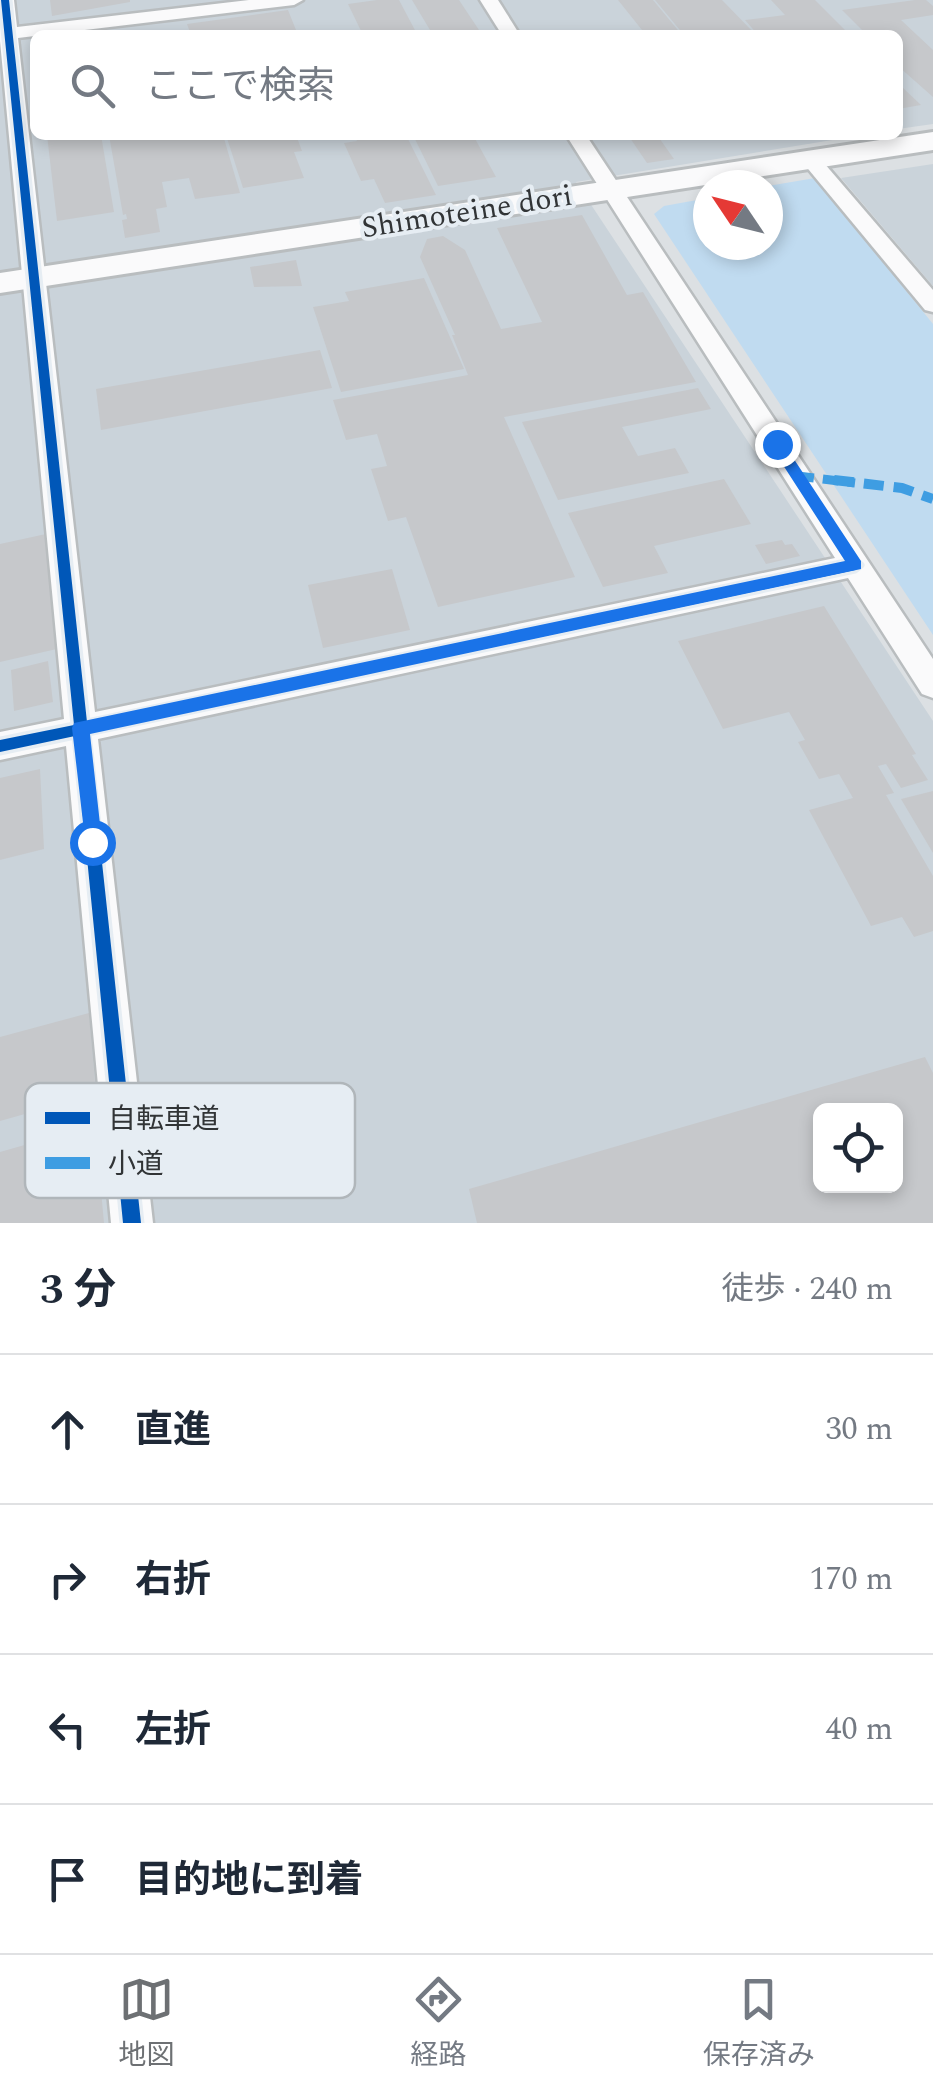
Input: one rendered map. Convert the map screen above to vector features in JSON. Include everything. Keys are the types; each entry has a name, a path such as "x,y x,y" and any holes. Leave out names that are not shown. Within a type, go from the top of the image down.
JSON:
{"main road":[{"name":"Shimoteine dori","path":"0,283 933,141"}],"street":[{"path":"5,0 4,34 34,278 117,1083"},
{"path":"38,30 294,0"},
{"path":"489,0 509,30"},
{"path":"4,34 30,31"},
{"path":"579,140 933,684"},
{"path":"811,160 933,305"},
{"path":"0,746 855,565"},
{"path":"129,1198 132,1223"}],"shaded area":[{"path":"0,0 933,0 933,124 903,128 903,30 30,30 30,140 832,140 576,182 933,721 933,1223 0,1223"},
{"path":"933,164 933,286 841,178"},
{"path":"815,178 933,324 933,635 654,214 664,206 693,201 693,260 783,260 783,183"}],"building":[{"path":"50,0 130,0 130,2 52,16"},
{"path":"399,0 415,30 361,30 348,4"},
{"path":"412,0 459,0 479,30 430,30"},
{"path":"618,0 653,0 678,30 642,30"},
{"path":"655,0 722,0 751,30 680,30"},
{"path":"771,0 815,0 845,30 754,30 745,20 785,15"},
{"path":"915,0 926,0 933,6 933,15 901,20 933,50 933,97 903,70 903,30 862,30 842,10"},
{"path":"288,10 296,30 189,30 187,24"},
{"path":"903,88 921,105 903,108"},
{"path":"48,140 102,140 114,212 57,221"},
{"path":"110,140 224,140 240,193 195,199 189,178 162,182 167,207 156,209 160,232 125,238 122,220 127,219 123,215"},
{"path":"228,140 298,140 302,151 294,152 304,178 243,188"},
{"path":"408,140 436,195 385,203 374,179 361,181 344,143"},
{"path":"415,140 476,140 496,177 438,186"},
{"path":"631,140 661,140 674,159 647,163"},
{"path":"582,215 627,295 643,292 696,382 504,417 575,577 438,607 406,517 388,521 371,469 387,466 377,434 346,440 333,400 468,375 455,335 420,257 427,239 443,236 465,250 501,329 542,322 497,228"},
{"path":"296,260 302,286 254,287 250,267"},
{"path":"424,278 464,369 341,392 313,307 349,301 345,292"},
{"path":"320,350 332,388 101,430 96,389"},
{"path":"698,388 711,409 622,427 638,456 675,448 689,473 558,500 522,422"},
{"path":"724,479 751,524 654,546 668,573 603,587 568,513"},
{"path":"46,534 61,648 0,662 0,544"},
{"path":"782,540 785,545 792,544 800,556 766,564 755,545"},
{"path":"392,569 410,630 323,648 308,585"},
{"path":"824,606 916,754 912,755 928,780 901,788 886,764 878,766 894,793 886,795 933,876 933,931 914,937 902,917 871,926 809,810 853,798 839,774 819,779 798,742 805,740 789,712 723,729 678,641"},
{"path":"48,661 53,702 14,711 11,670"},
{"path":"40,769 44,849 0,860 0,778"},
{"path":"933,791 933,853 901,799"},
{"path":"89,1013 95,1083 25,1083 25,1114 0,1121 0,1037"},
{"path":"925,1057 933,1073 933,1223 477,1223 469,1189"},
{"path":"25,1145 25,1198 102,1198 104,1223 0,1223 0,1152"}],"marked path":[{"path":"798,476 902,488 933,499"}],"cycle path":[{"path":"5,0 117,1083"},
{"path":"0,746 855,565"},
{"path":"129,1198 132,1223"}],"route":[{"path":"92,842 80,728 855,565 777,444"}]}
